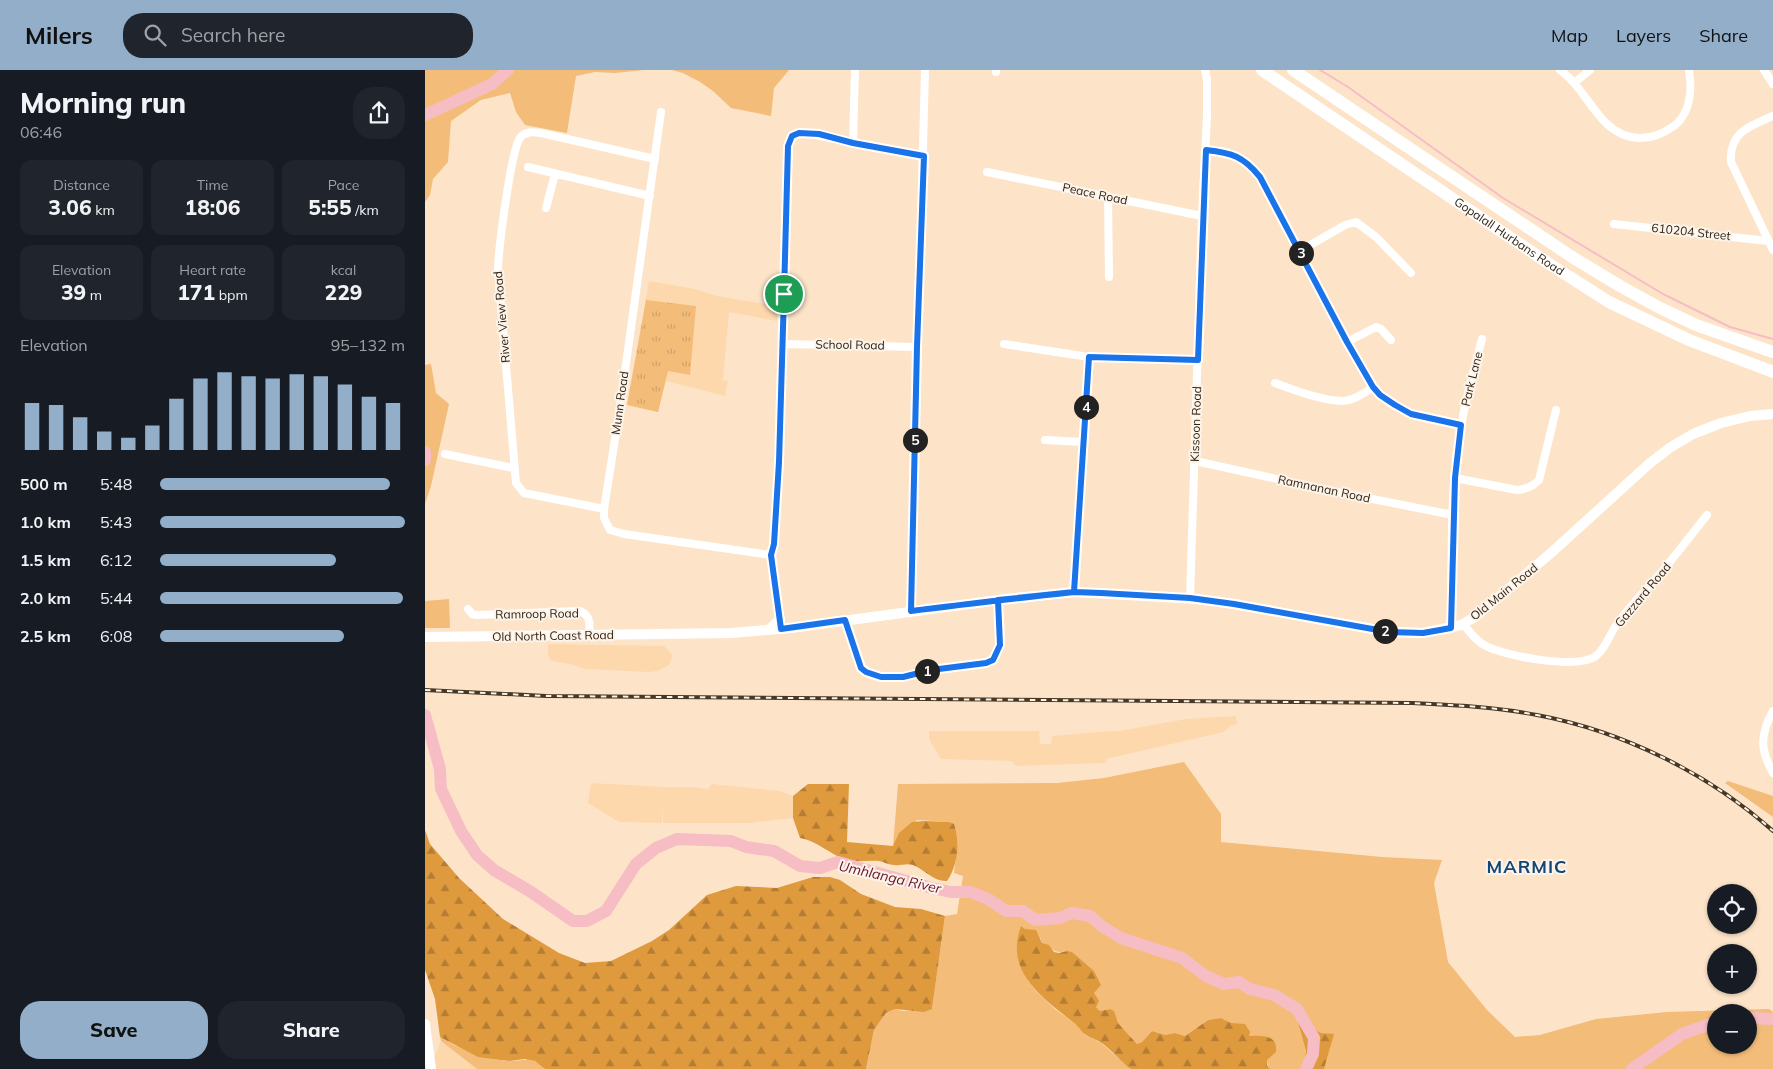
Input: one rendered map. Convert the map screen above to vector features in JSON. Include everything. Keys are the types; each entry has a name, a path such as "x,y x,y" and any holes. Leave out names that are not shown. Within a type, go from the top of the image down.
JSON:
{"main road":[{"name":"Gopalall Hurbans Road","path":"1262,70 1609,302 1689,340 1773,372"},
{"name":"Gopalall Hurbans Road","path":"1293,70 1564,252 1620,286 1696,325 1773,352"}],"street":[{"path":"853,143 855,70"},
{"path":"911,611 925,70"},
{"name":"Kissoon Road","path":"1190,598 1206,150 1207,80 1205,70"},
{"path":"1560,70 1574,83 1604,122 1616,132 1628,137 1642,138 1657,135 1677,123 1690,101 1692,88 1690,70"},
{"path":"1574,83 1590,70"},
{"path":"1764,70 1773,84"},
{"name":"Munn Road","path":"661,112 604,518 610,530 615,532 771,555"},
{"path":"1773,116 1738,134 1731,146 1730,154 1731,162 1773,250"},
{"name":"River View Road","path":"604,509 524,493 515,482 498,265 513,163 519,138 525,133 533,132 655,159"},
{"path":"781,624 771,555 774,544 778,480 788,146 790,138 799,133 819,134 853,143 924,156"},
{"path":"1206,150 1230,153 1241,157 1251,165 1260,177 1347,342 1373,387 1387,400 1411,414 1461,425"},
{"path":"528,167 650,196"},
{"name":"Peace Road","path":"987,172 1203,216"},
{"path":"546,208 555,174"},
{"path":"1108,196 1109,277"},
{"path":"1299,250 1345,225 1356,222 1376,237 1411,273"},
{"name":"610204 Street","path":"1614,224 1768,241"},
{"path":"1347,342 1376,327 1381,329 1391,340"},
{"name":"Park Lane","path":"1451,628 1455,478 1461,425 1482,339"},
{"name":"School Road","path":"783,344 917,347"},
{"path":"1003,344 1089,357 1198,360"},
{"path":"1074,592 1089,357"},
{"path":"1275,383 1307,394 1339,401 1351,400 1373,387"},
{"path":"1455,478 1517,490 1533,486 1539,480 1556,410"},
{"name":"Old Main Road","path":"682,635 769,630 781,624 845,620 1074,592 1190,598 1389,632 1423,633 1451,628 1463,624 1483,611 1551,553 1650,463 1671,447 1693,434 1721,423 1751,416 1773,414"},
{"path":"1045,440 1084,442"},
{"path":"445,454 513,468"},
{"name":"Ramnanan Road","path":"1195,461 1327,490 1453,514"},
{"name":"Gazzard Road","path":"1463,624 1475,640 1499,652 1545,661 1586,660 1595,657 1609,640 1616,625 1669,564 1707,515"},
{"path":"845,620 861,668 866,672 881,677 903,677 931,670 986,663 993,660 1000,645 998,600"},
{"name":"Ramroop Road","path":"469,609 472,614 476,615 580,611 587,615 589,635"},
{"name":"Old North Coast Road","path":"425,637 682,635"},
{"path":"1773,711 1763,734 1763,747 1766,761 1773,772"},
{"path":"425,1024 431,1069"}],"shaded area":[{"path":"649,281 695,289 717,296 777,306 777,321 729,312 723,380 728,381 725,396 666,381 658,412 627,405"},
{"path":"548,644 664,646 673,655 669,665 658,671 585,669 551,661 548,655"},
{"path":"1236,716 1237,724 1230,726 1224,732 1106,759 1106,763 1016,766 1012,761 941,759 929,739 929,731 1039,731 1040,744 1051,744 1052,736 1119,731 1186,719"},
{"path":"591,783 708,789 712,784 780,791 793,796 793,818 749,823 663,823 663,804 662,823 619,822 588,803"},
{"path":"441,1041 477,1069 429,1069"}],"green space":[{"path":"425,70 644,70 615,73 595,72 576,76 567,133 525,125 516,112 510,93 481,100 451,121 448,162 433,179 430,195 425,202"},
{"path":"672,70 789,70 774,88 771,116 731,108 700,82 683,73"},
{"path":"646,300 696,306 690,375 668,371 658,412 627,405"},
{"path":"431,364 436,393 449,404 431,486 425,504 425,365"},
{"path":"449,599 450,628 425,628 425,601"},
{"path":"1184,762 1221,814 1221,842 1382,857 1442,860 1434,883 1448,962 1487,1010 1515,1037 1540,1035 1596,1019 1667,1012 1707,1011 1707,1054 1757,1054 1757,1009 1769,1009 1773,1012 1773,1069 1324,1069 1333,1035 1321,1033 1297,1021 1306,1051 1303,1069 1270,1069 1266,1059 1252,1040 1241,1030 1221,1018 1208,1020 1185,1036 1175,1033 1165,1035 1152,1031 1142,1042 1137,1044 1118,1023 1110,1009 1100,1011 1096,1007 1067,951 1056,951 1042,943 1040,937 1019,961 1028,981 1056,1010 1075,1023 1085,1035 1101,1043 1131,1069 866,1069 874,1030 886,1013 895,1009 903,1011 932,1009 945,916 957,914 963,876 954,873 957,849 949,822 917,820 893,846 898,784 1057,783 1104,778"},
{"path":"1728,781 1773,796 1773,817 1725,783"},
{"path":"808,784 849,784 847,842 893,846 899,833 912,822 949,822 954,824 957,854 954,868 947,881 938,880 911,864 892,865 879,861 852,861 845,859 813,842 800,838 793,818 793,796"},
{"path":"425,830 430,844 459,878 503,919 559,953 585,963 611,961 652,941 669,930 707,895 736,886 777,888 813,877 830,877 840,880 861,894 895,907 921,909 945,916 932,1009 924,1012 895,1009 886,1013 874,1030 866,1069 545,1069 535,1061 525,1059 509,1061 478,1057 440,1037 435,999 425,970"},
{"path":"1021,926 1025,929 1036,930 1042,943 1049,945 1054,952 1072,952 1094,971 1101,985 1094,993 1099,1001 1096,1007 1100,1011 1110,1009 1114,1011 1118,1023 1137,1044 1142,1042 1152,1031 1165,1035 1175,1033 1185,1036 1208,1020 1221,1018 1231,1023 1245,1024 1250,1032 1249,1036 1269,1037 1275,1042 1276,1052 1267,1060 1267,1065 1270,1069 1131,1069 1099,1041 1084,1034 1075,1023 1038,993 1029,982 1022,970 1018,957 1017,942"},
{"path":"1297,1020 1321,1033 1334,1034 1324,1069 1303,1069 1306,1051"},
{"path":"440,1037 458,1047 485,1056 504,1061 532,1060 545,1069 477,1069 441,1041"}],"waterway":[{"name":"Umhlanga River","path":"425,115 492,84 508,70"},
{"path":"1320,70 1348,87 1503,198 1663,294 1730,327 1773,339"},
{"name":"Umhlanga River","path":"425,452 425,460"},
{"name":"Umhlanga River","path":"425,715 440,769 441,789 461,831 477,855 494,870 531,892 573,921 587,921 606,911 636,864 656,848 677,839 731,841 746,847 774,851 800,866 820,868 838,862 932,888 951,892 970,892 988,899 1006,911 1023,911 1035,920 1060,918 1072,913 1090,916 1121,938 1182,958 1206,976 1224,984 1239,982 1250,989 1274,995 1297,1009 1314,1038 1313,1054 1306,1069"},
{"name":"Umhlanga River","path":"1757,1018 1773,1019"},
{"name":"Umhlanga River","path":"1632,1069 1682,1034 1707,1025"}],"railway":[{"path":"425,690 546,696 1412,703 1491,708 1522,712 1569,722 1632,743 1663,757 1721,791 1773,831"}],"district":[{"name":"MARMIC","path":"1527,867"}],"route":[{"path":"784,294 779,462 774,544 771,555 781,629 845,620 861,668 866,672 892,678 931,670 986,663 993,660 1000,645 998,600 1074,592 1190,598 1389,632 1423,633 1451,628 1453,514 1461,425 1411,414 1380,395 1373,387 1347,342 1260,177 1251,165 1241,157 1230,153 1206,150 1198,360 1089,357 1074,592 1013,598 911,611 917,347 924,156 853,143 819,134 799,133 792,136 788,146 784,294"}]}
